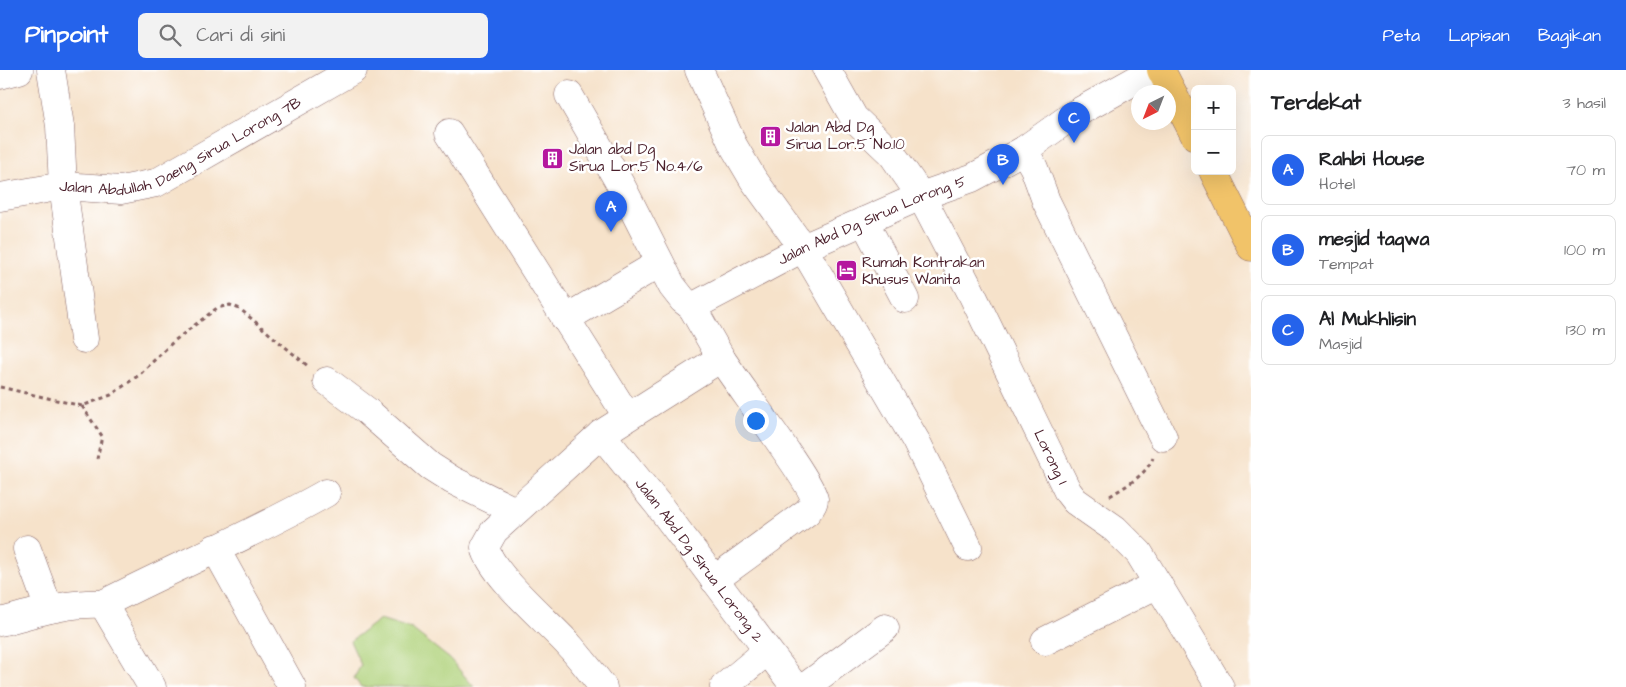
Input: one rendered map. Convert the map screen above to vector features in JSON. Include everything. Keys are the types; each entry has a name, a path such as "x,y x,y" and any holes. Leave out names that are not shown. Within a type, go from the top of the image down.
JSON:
{"main road":[{"path":"1161,70 1192,130"},
{"path":"1215,175 1251,247"}],"street":[{"path":"0,74 19,70"},
{"path":"51,70 54,75 60,126 63,186 84,339"},
{"name":"Jalan Abdullah Daeng Sirua Lorong 7B","path":"0,197 63,186 121,190 156,183 314,80 353,70"},
{"path":"699,70 733,145 753,179 803,248 916,440 968,547"},
{"name":"Lorong 1","path":"827,70 854,118 892,154 921,196 971,292 1068,492 1087,510 1115,529 1131,545 1158,584 1220,687"},
{"name":"Jalan Abd Dg SIrua Lorong 5","path":"692,307 803,248 921,196 972,178 1024,150 1073,115 1154,70"},
{"path":"569,95 624,189 672,286 683,300 692,307 720,358 792,461 814,498 813,505 807,512 714,580"},
{"path":"449,133 627,416"},
{"path":"1024,150 1034,168 1046,201 1164,437"},
{"path":"864,221 905,299"},
{"path":"565,319 660,263"},
{"path":"604,687 566,642 525,601 486,552 485,547 494,531 601,434 720,358"},
{"path":"327,381 367,411 430,466 452,480 515,511"},
{"name":"Jalan Abd Dg SIrua Lorong 2","path":"601,434 795,687"},
{"path":"0,622 49,609 82,603 103,604 215,548 278,520 326,493"},
{"path":"215,548 292,687"},
{"path":"27,549 49,609"},
{"path":"1045,641 1158,584"},
{"path":"103,604 152,687"},
{"path":"805,687 886,628"},
{"path":"724,687 767,651"}],"path":[{"path":"0,387 82,406 111,396 139,375 174,341 217,308 230,305 240,309 327,381"},
{"path":"82,406 102,436 97,459"},
{"path":"1087,510 1140,476 1150,466 1164,437"}],"green space":[{"path":"380,619 412,629 450,659 474,687 361,687 354,678 361,665 350,641"}],"place":[{"name":"Jalan Abd Dg Sirua Lor.5 No.10","path":"770,136"},
{"name":"Al Mukhlisin","path":"1074,143"},
{"name":"Jalan abd Dg Sirua Lor.5 No.4/6","path":"553,158"},
{"name":"mesjid taqwa","path":"1003,185"},
{"name":"Rahbi House","path":"611,232"},
{"name":"Rumah Kontrakan Khusus Wanita","path":"846,271"}]}
